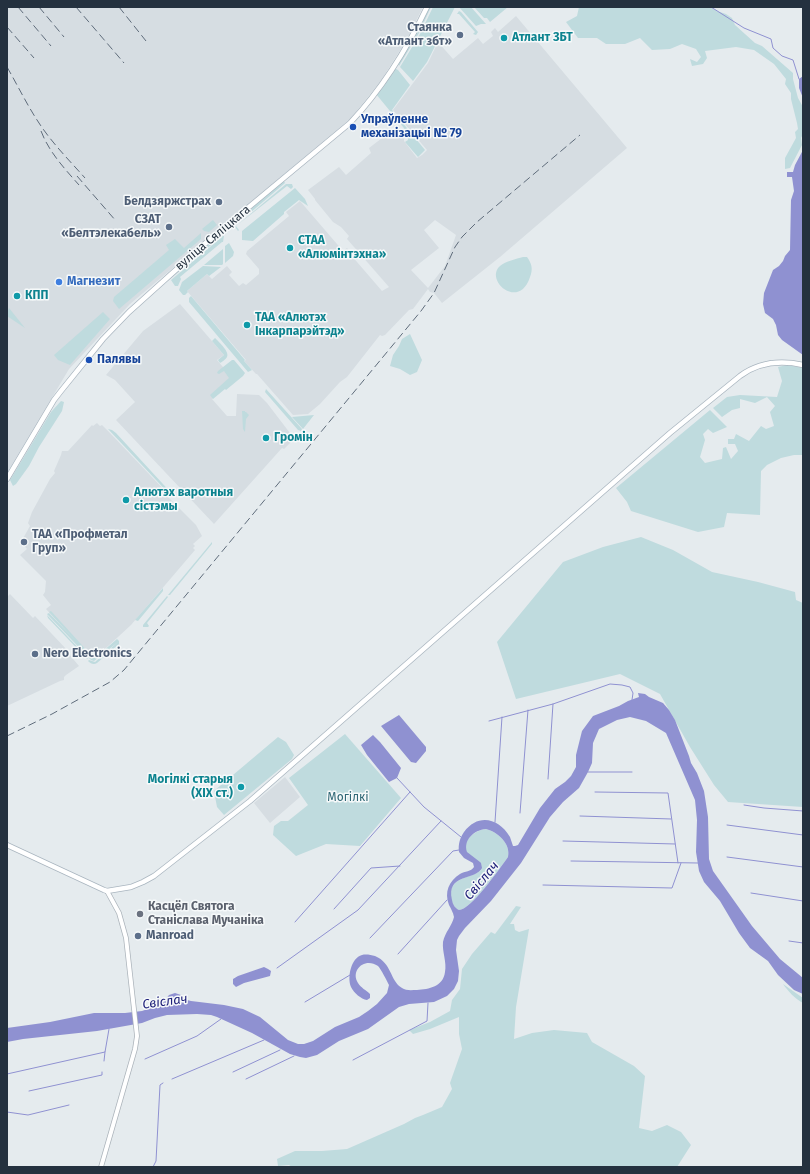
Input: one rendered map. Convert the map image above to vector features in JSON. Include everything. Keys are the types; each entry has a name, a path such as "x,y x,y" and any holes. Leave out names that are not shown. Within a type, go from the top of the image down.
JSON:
{"main road":[{"name":"вуліца Сяліцкага","path":"7,479 54,400 103,339 129,312 208,241 350,124 364,109 403,53 427,7"},
{"path":"7,845 97,888 107,891 131,887 148,880 250,801 665,438 740,376 759,366 771,363 803,365"}],"street":[{"path":"101,1167 135,1049 136,1031 128,949 124,929 115,904 107,891"}],"shaded area":[{"path":"7,7 423,7 406,41 380,82 351,118 130,304 69,369 7,473"},
{"path":"516,16 627,148 500,257 442,303 434,293 430,292 428,289 413,309 409,310 385,335 380,335 347,377 340,382 320,404 308,414 293,415 244,361 246,360 187,291 207,274 212,279 227,266 232,272 229,275 239,286 243,283 246,285 259,274 259,269 246,254 247,251 289,216 286,212 300,201 343,251 347,248 352,254 351,255 382,291 389,287 347,239 349,236 341,227 333,222 308,190 339,167 346,175 371,153 369,148 394,129 404,139 417,158 422,155 427,150 393,110 428,63 438,42 453,59 478,38 483,44 493,36 491,32 495,28 498,32","holes":["435,220 456,235 445,266 428,288 411,270 439,248 424,230"]},
{"path":"180,304 224,355 217,360 234,380 212,399 227,416 236,416 237,394 259,395 293,437 289,440 291,442 284,449 282,448 214,524 116,420 135,402 115,380 106,375 143,331"},
{"path":"97,423 100,426 102,425 110,433 170,496 169,498 196,525 202,536 193,544 195,546 193,548 195,550 131,625 93,660 46,609 51,605 43,595 45,592 46,581 20,555 27,549 21,542 30,526 28,523 32,512 50,479 55,473 54,471 62,451 68,451 92,425 93,426"},
{"path":"10,594 33,618 35,616 68,651 63,657 64,658 69,654 79,666 66,675 64,680 7,706 7,597"},
{"path":"285,777 300,797 270,823 254,803"}],"green space":[{"path":"429,7 431,7 419,33 399,66 398,63"},
{"path":"433,7 455,7 427,62 413,81 400,67 420,34"},
{"path":"459,7 471,7 486,24 476,26"},
{"path":"474,7 508,7 490,22"},
{"path":"579,7 712,7 732,18 735,25 793,73 798,98 803,107 803,134 801,138 802,145 790,168 785,169 785,158 796,138 795,132 798,129 791,93 785,84 786,79 774,64 754,50 736,47 705,51 707,58 703,64 692,66 690,59 697,62 701,57 696,49 682,44 670,49 652,50 640,38 625,44 606,44 597,38 578,38 566,22 577,16"},
{"path":"459,11 478,32 476,35 473,34 475,32 459,14 457,14"},
{"path":"394,69 398,70 410,85 392,110 425,150 418,157 405,142 408,140 408,133 376,94"},
{"path":"284,181 285,183 250,213 249,211 254,206"},
{"path":"286,184 292,184 293,187 291,189 287,186 239,224"},
{"path":"295,188 305,199 308,206 299,200 253,241 242,240 242,231"},
{"path":"213,220 217,225 209,232 202,229"},
{"path":"201,233 201,239 119,309 113,301 114,297 169,250 166,245 175,239 184,248"},
{"path":"222,233 222,236 170,279 171,276"},
{"path":"223,236 223,242 180,277 181,279 178,286 175,286 171,280"},
{"path":"229,243 234,252 233,256 225,263 225,246"},
{"path":"223,249 222,265 204,265"},
{"path":"527,257 532,269 525,287 518,292 505,290 496,278 496,272 502,264"},
{"path":"203,266 221,267 209,276 207,274 187,291 188,292 185,295 183,295 179,290 182,282"},
{"path":"191,296 252,370 248,372 189,302 189,298"},
{"path":"9,308 25,328 7,316"},
{"path":"103,312 110,319 70,365 58,360 54,355"},
{"path":"410,334 422,360 417,372 410,375 400,369 390,366 393,355 402,339"},
{"path":"215,338 224,347 228,355 226,359 220,363 218,360 224,355 212,341"},
{"path":"232,360 234,360 245,373 226,390 225,389 213,399 210,395 229,378 224,371 219,374 217,373"},
{"path":"787,365 803,368 803,455 794,455 781,458 767,465 761,471 760,515 727,513 724,527 698,532 631,511 627,502 616,488 710,410 727,427 713,433 708,429 703,434 705,440 700,457 705,463 722,459 723,448 726,447 731,459 738,451 735,444 728,444 728,439 734,439 736,434 749,441 761,426 766,429 774,426 770,412 775,406 767,397 755,403 740,399 740,408 732,410 722,417 713,408 727,397 740,395 777,397 782,381 778,367"},
{"path":"266,389 302,429 301,431 298,430 265,392"},
{"path":"61,401 64,402 62,411 39,447 29,466 13,486 10,480 51,412"},
{"path":"242,411 245,411 249,415 246,419 245,432 243,429"},
{"path":"314,415 303,429 292,417"},
{"path":"108,429 116,433 174,496 172,497"},
{"path":"641,537 673,550 712,572 795,592 796,600 803,603 803,807 728,802 714,785 690,747 660,694 620,674 516,699 497,642 563,562 603,547"},
{"path":"212,542 212,544 170,595 168,595"},
{"path":"163,588 163,591 138,621 135,620"},
{"path":"167,596 168,597 147,623 149,626 143,627 143,625"},
{"path":"51,611 90,654 98,647 102,652 117,639 119,644 97,663 91,663 88,661 95,662 118,642 94,661 91,660 47,614 49,613 76,641 49,612"},
{"path":"47,615 88,658 87,659 48,618"},
{"name":"Могілкі","path":"345,734 401,798 360,846 326,844 296,856 273,835 274,826 281,821 288,821 308,805 289,778"},
{"path":"278,737 286,742 294,755 292,759 224,815 217,807 214,791"},
{"path":"486,829 503,839 508,848 508,857 478,896 471,903 459,910 455,907 451,899 451,890 453,885 481,870 467,852 466,842 474,833"},
{"path":"516,906 521,907 510,924 514,924 515,930 519,932 529,929 516,1007 514,1039 532,1033 554,1030 587,1033 592,1042 634,1066 645,1076 639,1128 652,1131 667,1125 681,1132 691,1145 677,1167 278,1166 277,1159 295,1151 347,1149 442,1107 452,1089 450,1083 462,1049 459,1034 459,1017 430,1029 413,1034 409,1030 430,1022 450,1011 452,1000 460,989 462,969 472,954 491,932 495,934"},
{"path":"783,984 803,998 803,1003 792,995"}],"water":[{"path":"803,76 803,98 799,88 799,79"},
{"path":"803,150 803,355 782,340 778,335 776,325 773,319 765,313 763,304 764,293 773,270 779,266 790,250 791,200 794,191 792,177 787,177 787,172 793,172"},
{"name":"Свіслач","path":"638,693 645,694 663,703 675,720 691,763 697,773 704,791 708,817 709,859 713,871 752,926 780,959 803,978 803,994 794,990 778,975 768,961 750,948 739,933 720,901 704,882 699,871 696,852 697,820 695,800 666,733 646,721 630,717 617,720 599,729 593,743 592,763 579,788 563,802 550,817 521,863 491,901 459,936 456,950 459,971 458,981 454,989 447,996 434,1002 409,1004 399,1007 368,1029 339,1041 317,1055 306,1058 290,1054 252,1033 217,1017 197,1014 167,1015 142,1023 97,1031 7,1042 7,1028 50,1022 94,1013 125,1013 142,1011 162,1004 169,995 175,993 191,1001 243,1009 260,1017 288,1040 298,1044 304,1044 313,1041 335,1027 359,1017 377,1004 387,993 389,985 381,970 378,966 368,963 360,966 357,970 356,978 359,985 370,994 370,998 367,1000 362,998 352,989 349,978 351,968 355,960 362,955 375,956 381,959 388,967 398,985 404,989 417,990 435,986 444,977 445,964 443,942 454,917 447,896 448,887 456,877 474,867 473,863 464,858 459,852 461,837 464,832 476,822 488,820 494,822 505,831 510,837 513,846 518,845 540,808 555,789 571,776 576,767 576,755 582,731 593,716 639,697","holes":["486,829 503,839 506,843 508,848 508,857 478,896 471,903 459,910 454,906 452,900 451,891 453,885 457,881 474,875 482,868 481,863 467,852 466,848 468,840 470,836 477,831"]},
{"path":"399,715 426,747 426,751 416,763 411,762 381,726"},
{"path":"373,735 401,768 397,778 389,782 367,755 361,745"},
{"path":"264,967 271,971 270,976 244,983 236,987 233,984 233,979 238,976"}],"waterway":[{"path":"711,7 744,28 771,39 773,48 782,56 793,60 799,79"},
{"path":"489,721 553,704 610,684 630,687 633,693 632,700"},
{"path":"548,779 553,704"},
{"path":"520,813 528,710"},
{"path":"495,822 502,717"},
{"path":"588,772 632,772"},
{"path":"397,778 424,807 461,837"},
{"path":"295,922 410,792"},
{"path":"595,792 668,793 678,863"},
{"path":"744,805 803,811"},
{"path":"580,816 671,819"},
{"path":"277,968 358,910 441,821"},
{"path":"727,825 803,835"},
{"path":"563,841 675,844"},
{"path":"370,938 453,851 459,850"},
{"path":"727,857 803,867"},
{"path":"571,861 698,863"},
{"path":"543,885 672,888 681,863"},
{"path":"334,909 371,868 400,866"},
{"path":"751,893 803,901"},
{"path":"398,954 447,900"},
{"path":"789,941 803,943"},
{"path":"305,1002 350,975"},
{"path":"353,1060 427,1021 428,1003"},
{"path":"145,1059 197,1036 221,1019"},
{"path":"7,1074 105,1052 109,1029"},
{"path":"172,1079 264,1040"},
{"path":"233,1072 280,1050"},
{"path":"104,1061 105,1052"},
{"path":"246,1079 294,1056"},
{"path":"29,1091 102,1075 102,1072"},
{"path":"153,1167 156,1161 160,1085 163,1083"},
{"path":"7,1112 28,1115 69,1105"}],"railway":[{"path":"18,7 51,46"},
{"path":"39,7 64,37"},
{"path":"76,7 124,63"},
{"path":"119,7 146,41"},
{"path":"7,27 34,58"},
{"path":"7,67 30,109 44,130 85,178"},
{"path":"41,131 44,139 62,166 79,185"},
{"path":"7,736 52,714 110,682 124,670 421,311 434,293 455,247 462,237 477,222 580,135"},
{"path":"77,176 116,221"}],"place":[{"name":"Стаянка «Атлант збт»","path":"460,35"},
{"name":"Атлант ЗБТ","path":"504,38"},
{"name":"Упраўленне механізацыі № 79","path":"353,127"},
{"name":"Белдзяржстрах","path":"219,202"},
{"name":"СЗАТ «Белтэлекабель»","path":"169,227"},
{"name":"СТАА «Алюмінтэхна»","path":"290,248"},
{"name":"Магнезит","path":"59,282"},
{"name":"КПП","path":"17,296"},
{"name":"ТАА «Алютэх Інкарпарэйтэд»","path":"247,325"},
{"name":"Палявы","path":"89,360"},
{"name":"Громін","path":"266,438"},
{"name":"Алютэх варотныя сістэмы","path":"126,500"},
{"name":"ТАА «Профметал Груп»","path":"24,542"},
{"name":"Nero Electronics","path":"35,654"},
{"name":"Могілкі старыя (XIX ст.)","path":"241,787"},
{"name":"Касцёл Святога Станіслава Мучаніка","path":"140,914"},
{"name":"Manroad","path":"138,936"}]}
